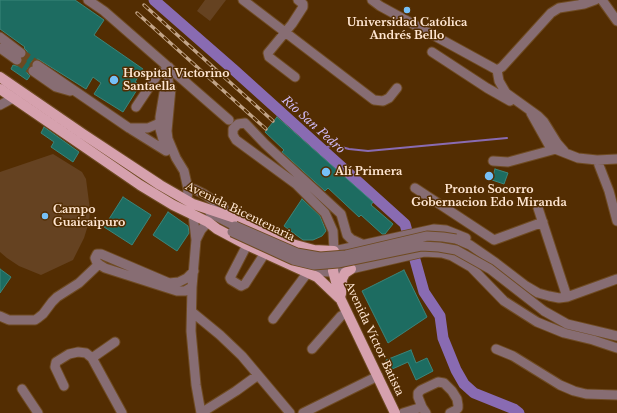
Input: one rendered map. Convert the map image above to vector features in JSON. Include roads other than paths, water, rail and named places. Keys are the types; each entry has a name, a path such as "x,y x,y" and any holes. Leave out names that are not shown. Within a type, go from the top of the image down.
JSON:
{"main road":[{"name":"Avenida Bicentenaria","path":"0,77 16,94 140,185 173,205 209,223"},
{"name":"Avenida Bicentenaria","path":"0,89 16,94 190,202"},
{"path":"190,202 238,219 292,244 314,250 334,251"},
{"path":"209,223 247,245 317,277 340,300"},
{"name":"Avenida Víctor Batista","path":"334,251 333,271 340,300 395,413"},
{"path":"340,300 342,279 345,273 350,269"}],"street":[{"path":"88,0 104,11 229,120"},
{"path":"243,0 374,100 383,101 389,98 398,88"},
{"path":"295,77 268,55 268,53 292,24 303,7 303,4 298,0"},
{"path":"372,0 380,6 497,70"},
{"path":"497,70 502,67 551,13 560,8 595,0"},
{"path":"602,0 617,20"},
{"path":"0,37 19,57 0,48"},
{"path":"432,52 487,88 529,109"},
{"path":"35,68 78,93 166,151"},
{"path":"169,68 168,82 165,87 162,136 166,151 187,185 204,194 224,208"},
{"path":"136,107 158,74 169,68"},
{"path":"497,70 499,81 506,93 529,109 557,148 578,158 597,160 617,158"},
{"path":"0,105 16,94"},
{"path":"129,128 148,128 164,121"},
{"path":"164,121 168,139 176,158 184,171 190,202"},
{"path":"334,251 333,231 325,213 296,184 236,140 233,135 233,129 238,124 245,123 265,144 341,214 346,235 362,244"},
{"path":"492,162 508,162 557,148"},
{"path":"597,160 609,191 617,221"},
{"path":"415,188 494,240 542,222"},
{"name":"Avenida Bicentenaria","path":"190,202 234,229 293,260 314,265 338,263 421,246 439,246 456,250 490,269 544,311 567,324 617,336"},
{"path":"538,208 567,297"},
{"path":"192,215 196,240 192,287 191,330 196,385 201,413 229,396 258,375"},
{"path":"334,251 337,246 343,220"},
{"path":"196,240 201,230 209,223"},
{"name":"Avenida Bicentenaria","path":"209,223 234,229 297,254 320,257 346,254 427,236 456,239 470,245 496,263"},
{"path":"334,251 424,230 446,230 470,240 482,248 496,263 526,286 538,293 549,296 567,297 617,279"},
{"path":"247,245 230,278 241,286 245,284 265,253"},
{"path":"273,319 305,271 320,272 350,269 424,252 442,253 452,256 471,267 504,301 537,322 564,333 617,348"},
{"path":"192,287 185,291 177,291 105,268 99,264 95,258 99,254 163,282 173,283 187,278 194,271"},
{"path":"0,316 9,320 34,320 38,318 57,297 79,284 99,264"},
{"path":"192,312 220,335 242,356 290,413"},
{"path":"312,349 341,316 347,313"},
{"path":"92,358 115,342"},
{"path":"496,349 513,356 548,378 574,391 586,394 617,395"},
{"path":"64,386 55,367 56,362 69,354 78,352 86,353 92,358 122,413"},
{"path":"303,413 378,376"},
{"path":"403,413 424,410 418,393 420,390 438,382 444,383 457,399 458,408 450,413"},
{"path":"22,389 38,413"}],"waterway":[{"name":"Río San Pedro","path":"154,0 405,224 424,292 440,316 443,338 456,370 464,384 474,393 514,409 519,413"},
{"path":"321,149 334,145 349,149 368,151 507,138"}],"tunnel":[{"path":"21,53 37,65"},
{"path":"17,60 33,71"}],"railway":[{"path":"144,5 273,121"},
{"path":"137,13 266,129"}],"place":[{"name":"Universidad Católica Andrés Bello","path":"407,10"},
{"name":"Hospital Victorino Santaella","path":"114,80"},
{"name":"Alí Primera","path":"326,172"},
{"name":"Pronto Socorro Gobernacion Edo Miranda","path":"489,176"},
{"name":"Campo Guaicaipuro","path":"45,216"}]}
